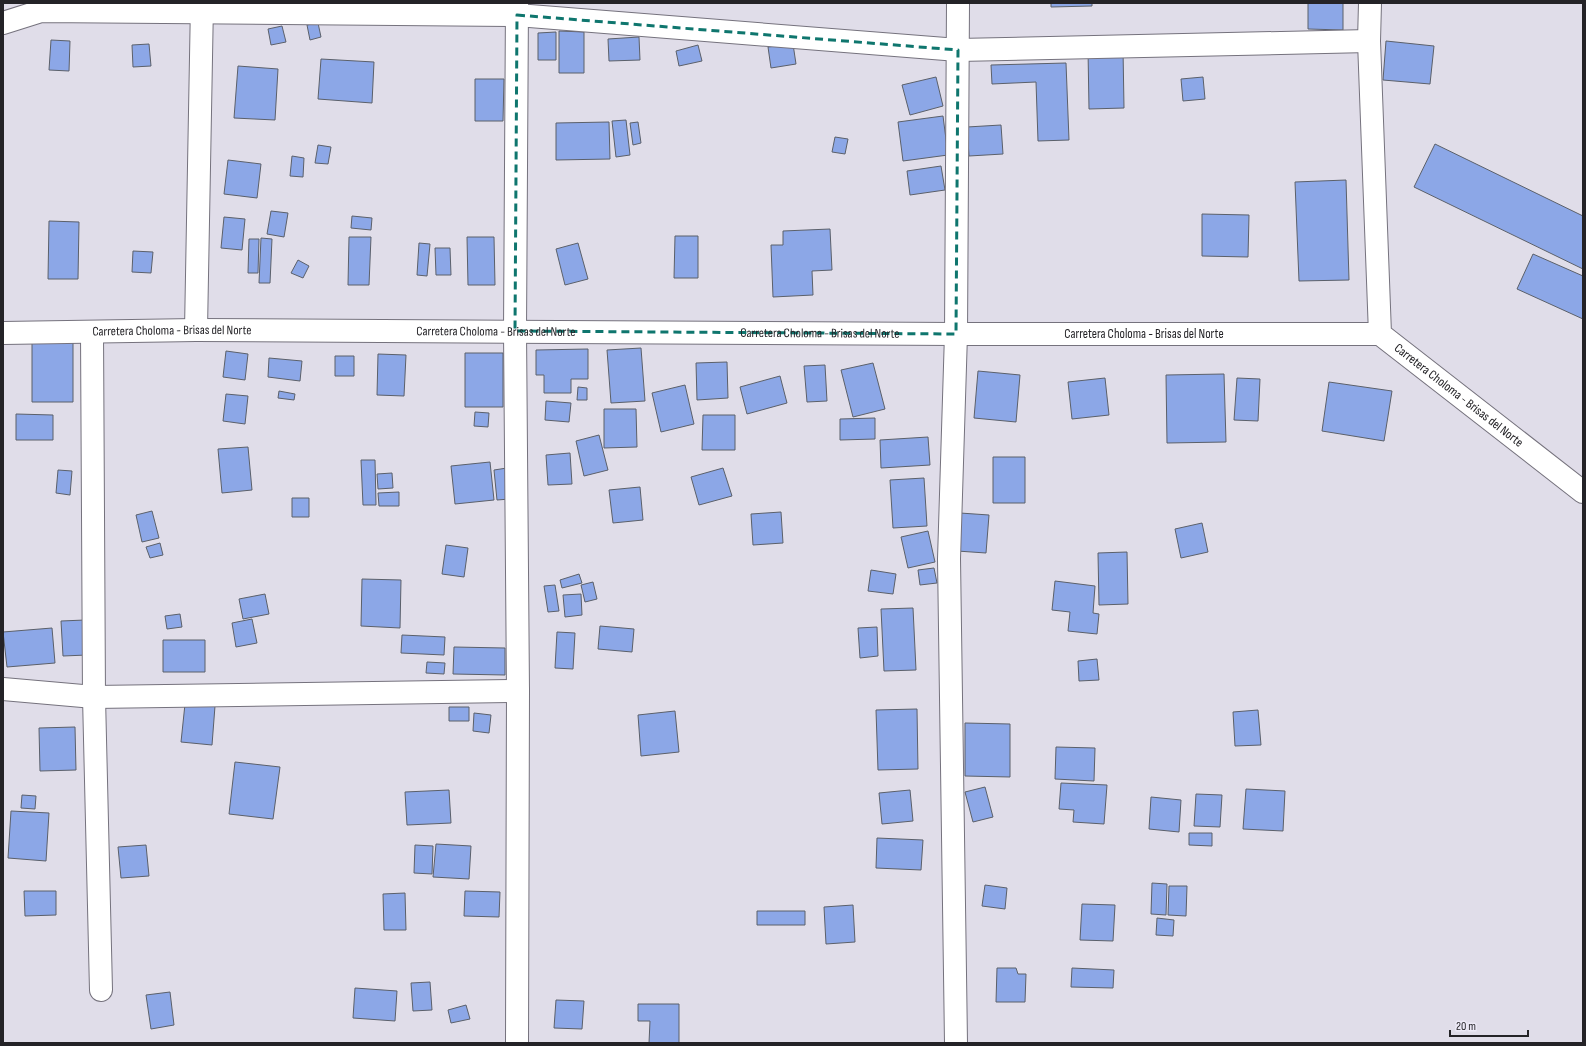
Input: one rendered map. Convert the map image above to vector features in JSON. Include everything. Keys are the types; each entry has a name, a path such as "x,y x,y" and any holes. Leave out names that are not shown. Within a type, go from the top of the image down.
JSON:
{"street":[{"path":"956,1043 949,559 956,334 958,3"},
{"path":"1370,3 1369,41 1380,334"},
{"path":"3,23 41,11 202,8 517,9 958,50 1369,41"},
{"path":"196,330 202,8"},
{"path":"517,9 515,331 518,691 517,1043"},
{"name":"Carretera Choloma - Brisas del Norte","path":"3,333 196,330 956,334 1380,334 1583,492"},
{"path":"92,332 94,697 101,990"},
{"path":"3,689 94,697 518,691"}],"highlighted area":[{"path":"517,15 958,50 956,334 515,331"}],"building":[{"path":"1051,3 1092,3 1092,6 1051,7"},
{"path":"1308,3 1343,3 1343,30 1308,29"},
{"path":"318,23 321,37 310,40 307,25"},
{"path":"282,26 286,42 271,45 268,29"},
{"path":"559,31 584,32 584,73 559,73"},
{"path":"556,32 556,60 538,60 538,33"},
{"path":"639,37 640,60 609,61 608,39"},
{"path":"51,40 70,41 69,71 49,70"},
{"path":"1386,41 1434,46 1430,84 1383,80"},
{"path":"149,44 151,66 133,67 132,45"},
{"path":"793,44 796,64 771,68 768,47"},
{"path":"698,45 702,61 679,66 676,51"},
{"path":"1123,49 1124,108 1089,109 1088,50"},
{"path":"321,59 374,62 372,103 318,99"},
{"path":"1066,63 1069,140 1038,141 1036,82 992,84 991,65"},
{"path":"238,66 278,69 275,120 234,118"},
{"path":"936,77 943,106 910,115 902,85"},
{"path":"1203,77 1205,99 1183,101 1181,79"},
{"path":"475,79 504,79 503,121 475,121"},
{"path":"943,116 948,155 903,161 898,122"},
{"path":"626,120 630,155 616,157 612,121"},
{"path":"609,122 610,159 556,160 556,123"},
{"path":"638,122 641,143 633,145 630,123"},
{"path":"1001,125 1003,154 969,156 967,127"},
{"path":"835,137 848,139 845,154 832,152"},
{"path":"1435,144 1583,216 1583,269 1414,187"},
{"path":"318,145 331,147 328,164 315,163"},
{"path":"292,156 304,158 303,177 290,176"},
{"path":"228,160 261,164 257,198 224,194"},
{"path":"941,166 945,190 910,195 907,171"},
{"path":"1346,180 1349,280 1299,281 1295,182"},
{"path":"271,211 288,213 284,237 267,234"},
{"path":"1202,214 1249,215 1248,257 1202,256"},
{"path":"352,216 372,218 371,230 351,228"},
{"path":"224,217 245,219 242,250 221,248"},
{"path":"49,221 79,222 78,279 48,279"},
{"path":"830,229 832,270 812,271 813,295 773,297 771,245 783,245 783,231"},
{"path":"675,236 698,236 698,278 674,278"},
{"path":"349,237 371,237 369,285 348,285"},
{"path":"467,237 494,237 495,285 468,285"},
{"path":"261,238 272,239 270,283 259,283"},
{"path":"249,239 259,239 258,273 248,273"},
{"path":"419,243 430,244 427,276 417,275"},
{"path":"578,243 588,279 565,285 556,249"},
{"path":"435,248 450,248 451,275 436,275"},
{"path":"133,251 153,252 151,273 132,272"},
{"path":"1533,254 1583,276 1583,319 1517,289"},
{"path":"298,260 309,266 303,278 291,273"},
{"path":"32,340 73,340 73,402 32,402"},
{"path":"641,348 645,401 611,403 607,350"},
{"path":"588,349 588,379 571,379 571,393 544,393 544,375 536,375 536,350"},
{"path":"226,351 248,354 245,380 223,377"},
{"path":"465,353 503,353 503,407 465,407"},
{"path":"378,354 406,355 404,396 377,395"},
{"path":"335,356 354,356 354,376 335,376"},
{"path":"269,358 302,361 300,381 268,377"},
{"path":"727,362 728,398 697,400 696,363"},
{"path":"873,363 885,409 853,417 841,370"},
{"path":"825,365 827,401 807,402 804,366"},
{"path":"978,371 1020,375 1016,422 974,418"},
{"path":"1224,374 1226,442 1167,443 1166,375"},
{"path":"780,376 787,403 747,414 740,387"},
{"path":"1105,378 1109,415 1072,419 1068,382"},
{"path":"1237,378 1260,379 1258,421 1234,420"},
{"path":"1329,382 1392,391 1384,441 1322,431"},
{"path":"685,385 694,424 661,432 652,393"},
{"path":"578,387 587,388 587,400 577,400"},
{"path":"279,391 295,394 294,400 278,398"},
{"path":"226,394 248,396 245,424 223,421"},
{"path":"546,401 571,403 569,422 545,420"},
{"path":"604,409 636,409 637,447 604,448"},
{"path":"475,412 489,413 488,427 474,426"},
{"path":"16,414 53,415 53,440 16,440"},
{"path":"703,415 735,415 735,450 702,450"},
{"path":"875,418 875,439 840,440 840,419"},
{"path":"599,435 608,470 584,476 576,441"},
{"path":"928,437 930,465 881,468 880,440"},
{"path":"248,447 252,490 222,493 218,449"},
{"path":"570,453 572,484 548,485 546,455"},
{"path":"993,457 1025,457 1025,503 993,503"},
{"path":"361,460 375,460 376,505 363,505"},
{"path":"490,462 494,500 455,504 451,466"},
{"path":"507,468 510,499 497,500 494,470"},
{"path":"723,468 732,496 699,505 691,477"},
{"path":"58,470 72,471 70,495 56,493"},
{"path":"392,473 393,488 378,489 377,474"},
{"path":"924,478 927,526 893,528 890,480"},
{"path":"640,487 643,520 613,523 609,490"},
{"path":"399,492 399,506 379,506 378,493"},
{"path":"292,498 309,498 309,517 292,517"},
{"path":"152,511 159,538 142,542 136,515"},
{"path":"781,512 783,543 753,545 751,514"},
{"path":"960,513 989,515 986,553 957,551"},
{"path":"1202,523 1208,552 1181,558 1175,529"},
{"path":"928,531 935,562 908,568 901,537"},
{"path":"160,543 163,555 150,558 146,547"},
{"path":"446,545 468,548 464,577 442,574"},
{"path":"1127,552 1128,604 1099,605 1098,553"},
{"path":"934,568 937,583 920,585 918,570"},
{"path":"871,570 896,574 893,594 868,591"},
{"path":"579,574 582,583 562,588 560,580"},
{"path":"362,579 401,580 400,628 361,626"},
{"path":"1055,581 1095,586 1093,613 1099,614 1097,634 1068,631 1070,612 1052,610"},
{"path":"593,582 597,599 585,602 581,585"},
{"path":"555,585 559,611 548,612 544,586"},
{"path":"265,594 269,614 243,619 239,599"},
{"path":"581,594 582,615 565,617 563,595"},
{"path":"913,608 916,670 884,671 881,609"},
{"path":"180,614 182,627 167,629 165,616"},
{"path":"252,619 257,643 236,647 232,623"},
{"path":"85,620 87,655 63,656 61,621"},
{"path":"600,626 634,629 632,652 598,649"},
{"path":"877,627 878,656 860,658 858,628"},
{"path":"52,628 55,663 7,667 3,632"},
{"path":"557,632 575,633 573,669 555,668"},
{"path":"402,635 445,637 444,655 401,653"},
{"path":"163,640 205,640 205,672 163,672"},
{"path":"454,647 505,648 505,675 453,674"},
{"path":"1097,659 1099,680 1079,681 1078,661"},
{"path":"427,662 445,663 444,674 426,673"},
{"path":"185,704 215,706 212,745 181,742"},
{"path":"449,707 469,707 469,721 449,721"},
{"path":"917,709 918,769 878,770 876,710"},
{"path":"1258,710 1261,745 1235,746 1233,712"},
{"path":"675,711 679,752 641,756 638,715"},
{"path":"474,713 491,715 489,733 473,731"},
{"path":"965,723 1010,724 1010,777 965,776"},
{"path":"75,727 76,770 40,771 39,728"},
{"path":"1056,747 1095,748 1094,781 1055,779"},
{"path":"235,762 280,767 273,819 229,814"},
{"path":"1061,783 1107,785 1104,824 1073,822 1074,810 1059,809"},
{"path":"985,787 993,817 973,822 965,792"},
{"path":"1246,789 1285,791 1283,831 1243,829"},
{"path":"449,790 451,823 407,825 405,792"},
{"path":"910,790 913,821 882,824 879,793"},
{"path":"1196,794 1222,795 1220,827 1194,826"},
{"path":"22,795 36,796 35,809 21,808"},
{"path":"1151,797 1181,800 1179,832 1149,829"},
{"path":"11,811 49,813 46,861 8,858"},
{"path":"1189,833 1212,833 1212,846 1189,845"},
{"path":"877,838 923,840 921,870 876,868"},
{"path":"436,844 471,846 469,879 433,877"},
{"path":"146,845 149,876 121,878 118,847"},
{"path":"415,845 433,846 432,874 414,873"},
{"path":"1152,883 1167,884 1166,915 1151,914"},
{"path":"985,885 1007,888 1005,909 982,906"},
{"path":"1169,886 1187,886 1186,916 1168,915"},
{"path":"24,891 56,891 56,915 25,916"},
{"path":"465,891 500,892 499,917 464,916"},
{"path":"405,893 406,930 384,930 383,894"},
{"path":"1082,904 1115,905 1113,941 1080,940"},
{"path":"853,905 855,942 826,944 824,907"},
{"path":"757,911 805,911 805,925 757,925"},
{"path":"1157,918 1174,920 1173,936 1156,935"},
{"path":"997,968 1016,968 1018,974 1026,974 1025,1002 996,1002"},
{"path":"1072,968 1114,970 1113,988 1071,987"},
{"path":"430,982 432,1010 413,1011 411,983"},
{"path":"355,988 397,991 395,1021 353,1018"},
{"path":"170,992 174,1025 151,1029 146,995"},
{"path":"556,1000 584,1001 582,1029 554,1028"},
{"path":"638,1004 679,1004 679,1043 649,1043 650,1021 638,1021"},
{"path":"466,1005 470,1019 451,1023 448,1010"}]}
